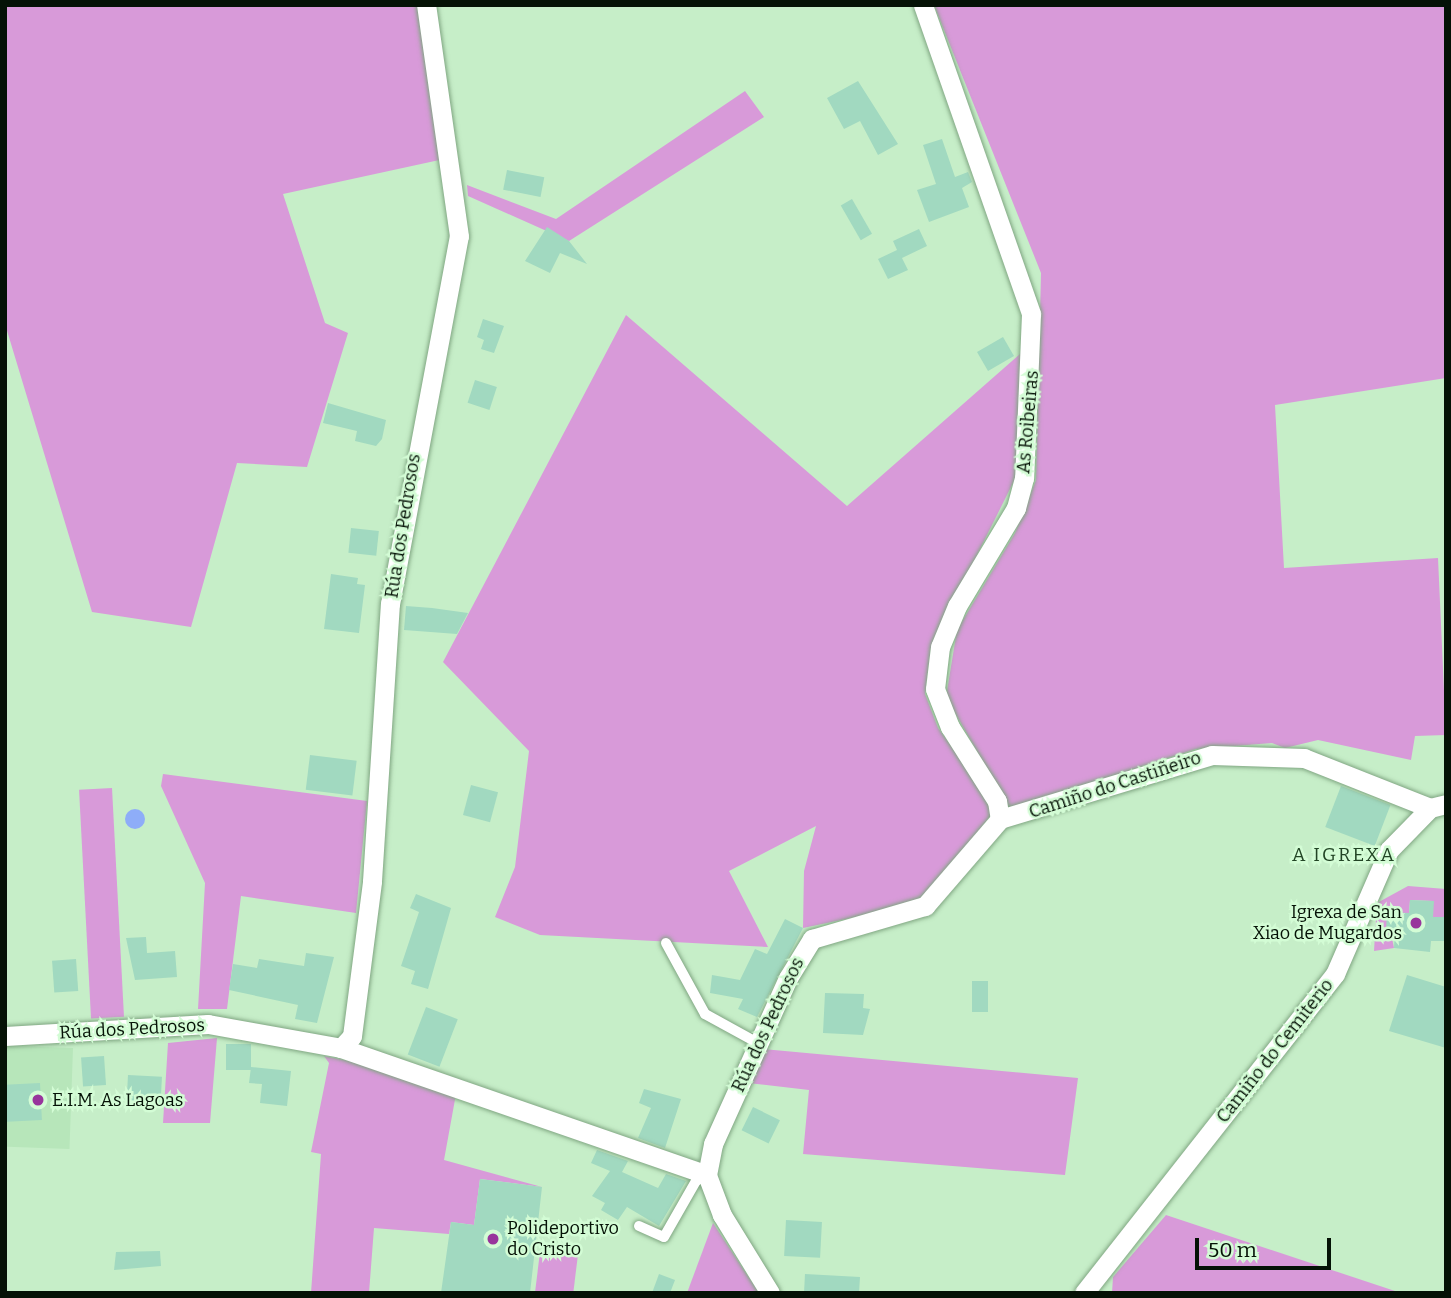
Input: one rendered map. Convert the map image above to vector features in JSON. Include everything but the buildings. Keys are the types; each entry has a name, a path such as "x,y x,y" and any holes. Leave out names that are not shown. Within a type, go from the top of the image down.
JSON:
{"street":[{"name":"Rúa dos Pedrosos","path":"341,1048 352,1036 372,881 390,604 459,236 426,5"},
{"name":"As Roibeiras","path":"923,5 1025,280 1031,314 1024,478 1016,508 957,606 940,647 935,689 950,727 998,801 1000,819"},
{"name":"Camiño do Castiñeiro","path":"1000,819 1076,801 1201,755 1304,758 1438,806"},
{"name":"Camiño do Cemiterio","path":"1084,1293 1335,974 1389,850 1438,806"},
{"name":"Rúa dos Pedrosos","path":"5,1036 208,1024 341,1048 707,1175 713,1144 758,1042 812,939 925,906 1000,819"},
{"path":"707,1175 722,1214 770,1293"}],"lane":[{"path":"666,943 705,1014 758,1042"},
{"path":"639,1226 664,1237 696,1181 707,1175"}],"shaded area":[{"path":"5,5 419,5 444,159 283,194 325,323 348,333 307,467 237,463 191,627 92,612 5,324"},
{"path":"934,5 1446,5 1446,378 1275,405 1284,568 1438,558 1446,735 1415,736 1411,760 1318,740 1285,748 1272,743 1196,749 1010,809 946,697 957,630 1015,533 1036,480 1041,273"},
{"path":"745,91 764,117 569,241 468,196 467,185 556,219"},
{"path":"626,315 847,506 1021,353 1017,475 931,647 925,694 938,728 986,794 991,815 929,894 908,906 803,928 804,871 816,826 729,871 768,947 540,935 495,917 515,867 529,751 443,662"},
{"path":"163,774 367,801 356,913 241,896 227,1009 198,1009 205,883 161,786"},
{"path":"112,788 124,1017 91,1018 79,790"},
{"path":"1408,886 1446,889 1446,917 1433,917 1433,901 1410,900 1409,913 1387,913 1394,948 1374,951 1377,903"},
{"path":"217,1038 210,1123 163,1123 168,1043"},
{"name":"E.I.M. As Lagoas","path":"5,1046 73,1048 69,1149 5,1147"},
{"path":"763,1049 1078,1078 1065,1175 803,1154 809,1090 748,1083"},
{"path":"324,1056 400,1071 456,1094 444,1160 542,1187 480,1179 474,1225 451,1222 449,1234 374,1228 369,1293 311,1293 321,1154 311,1152 329,1063"},
{"path":"1166,1215 1401,1293 1112,1293 1113,1277"},
{"path":"713,1223 759,1293 687,1293"},
{"path":"540,1252 578,1257 573,1293 535,1293"}],"water":[{"path":"135,809 142,812 145,819 142,826 135,829 128,826 125,819 128,812"}],"place":[{"name":"Igrexa de San Xiao de Mugardos","path":"1416,923"},
{"name":"E.I.M. As Lagoas","path":"38,1100"},
{"name":"Polideportivo do Cristo","path":"493,1239"}],"district":[{"name":"A IGREXA","path":"1344,855"}]}
